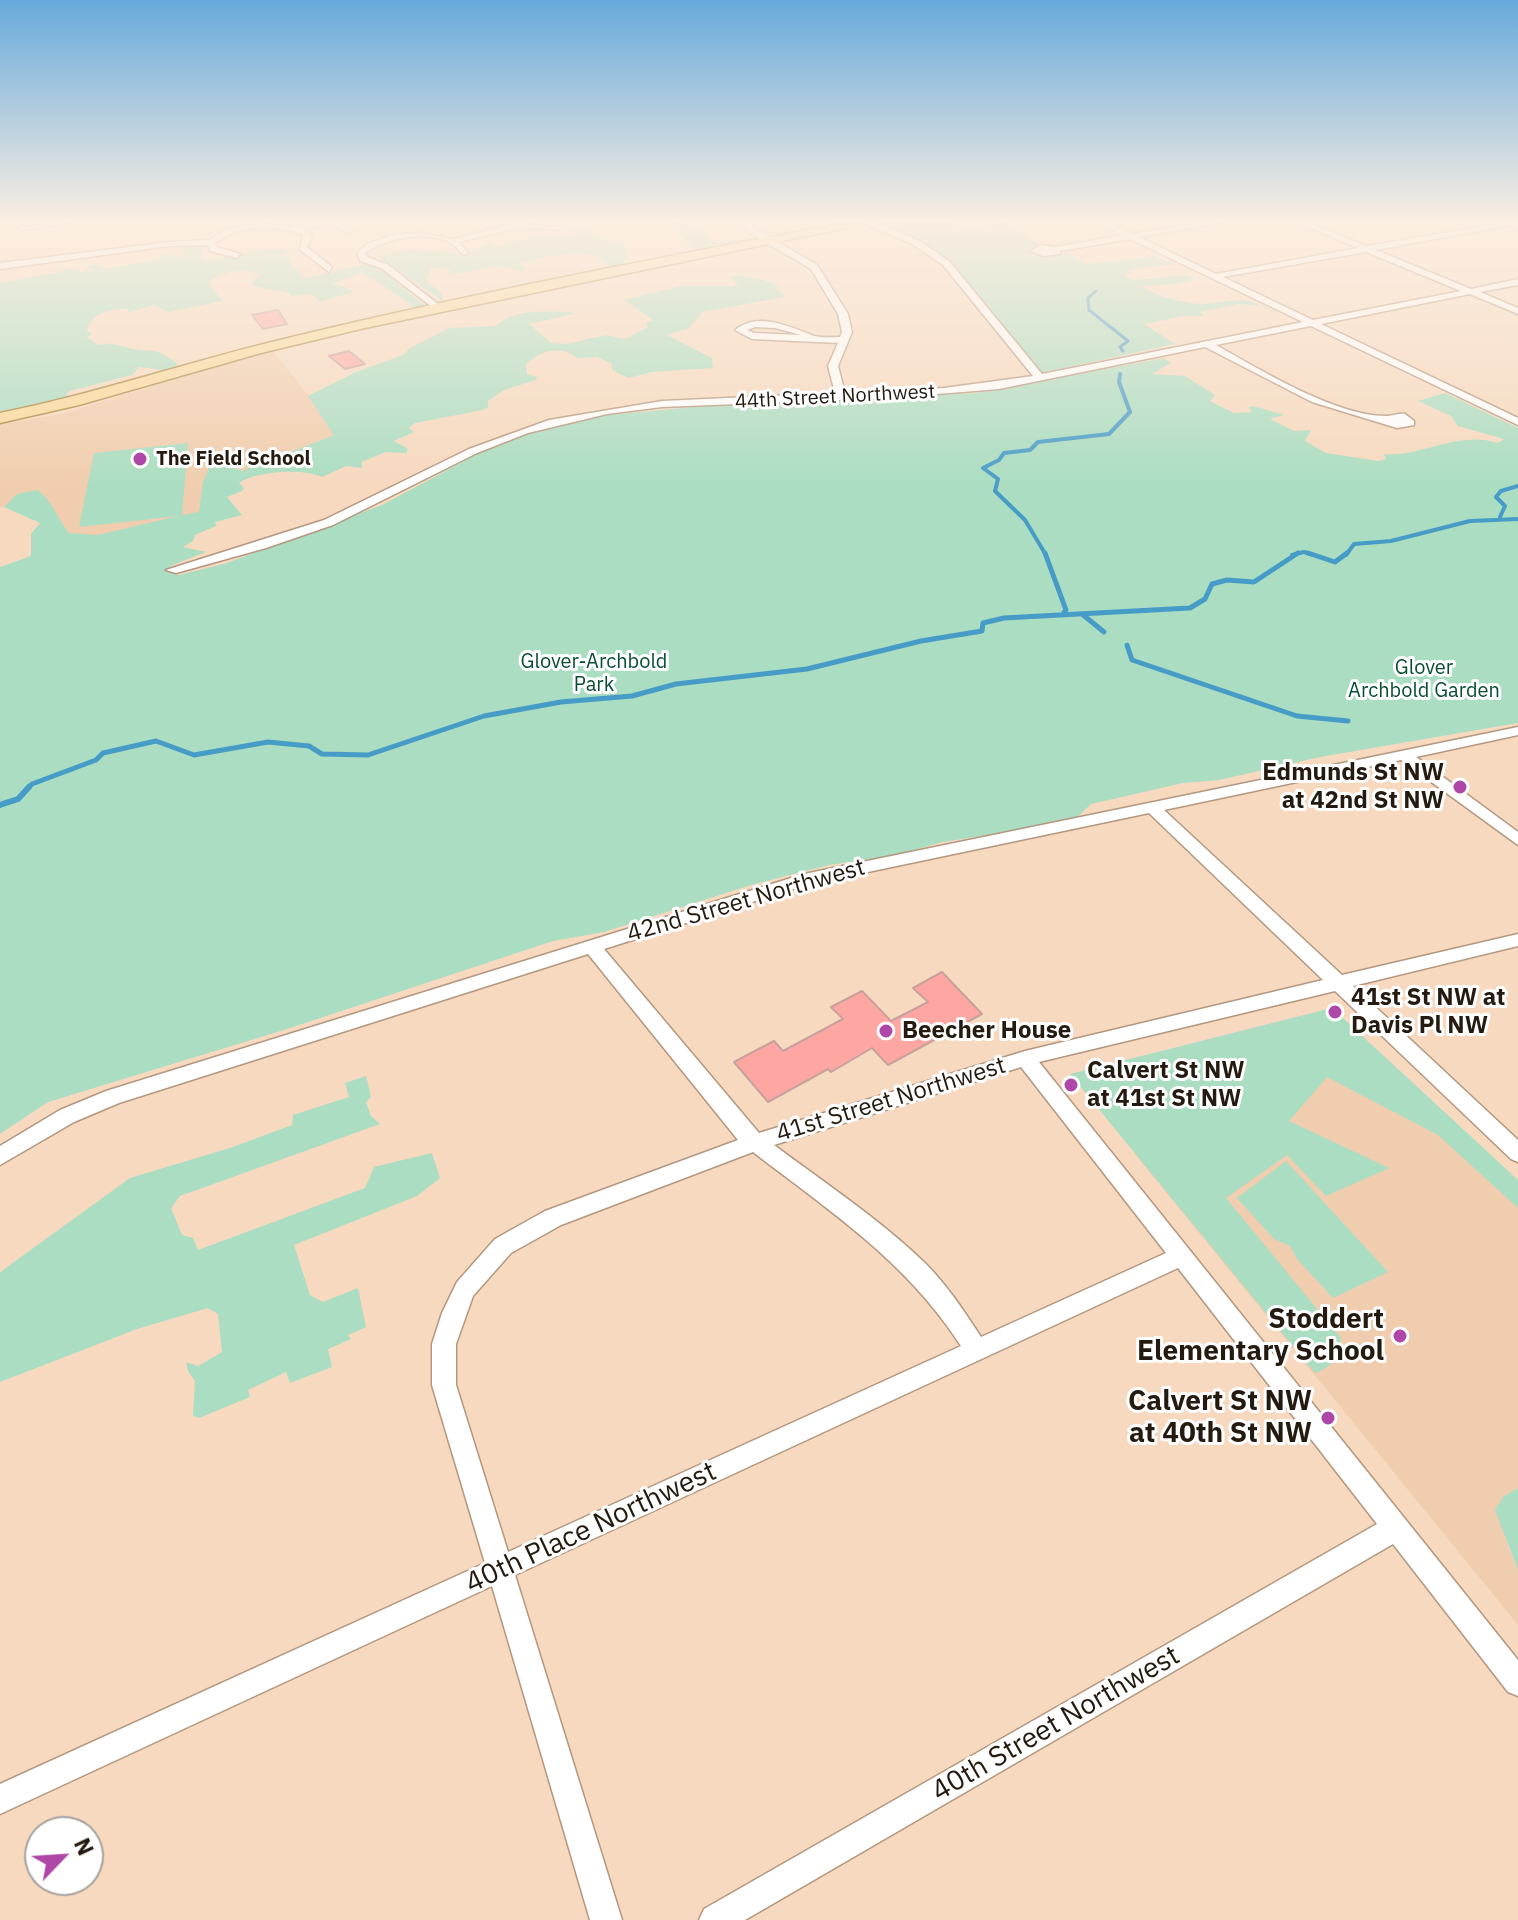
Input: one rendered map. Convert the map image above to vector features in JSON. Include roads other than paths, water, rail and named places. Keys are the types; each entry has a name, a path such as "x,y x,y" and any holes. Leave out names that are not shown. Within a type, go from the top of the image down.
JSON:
{"main road":[{"path":"0,418 421,311"}],"street":[{"path":"840,311 845,319 844,340 833,366 841,397"},
{"path":"985,311 1041,379"},
{"path":"1288,311 1518,422"},
{"name":"44th Street Northwest","path":"172,570 248,550 322,525 467,451 556,421 653,406 958,391 1041,379 1377,311"},
{"path":"810,336 801,331 761,324 745,326 740,330 752,336 810,336 844,340"},
{"path":"1208,345 1321,405 1386,419"},
{"name":"42nd Street Northwest","path":"0,1156 67,1116 113,1097 812,877 1518,731"},
{"path":"1404,755 1518,840"},
{"path":"1153,808 1518,1153"},
{"name":"41st Street Northwest","path":"606,1920 450,1410 443,1373 444,1344 453,1313 478,1271 511,1241 553,1218 754,1143 1025,1058 1518,940"},
{"path":"590,945 754,1143 858,1221 919,1272 949,1307 977,1350"},
{"path":"1025,1058 1518,1682"},
{"name":"40th Place Northwest","path":"0,1799 1181,1256"},
{"name":"40th Street Northwest","path":"715,1920 1396,1528"}],"waterway":[{"path":"1090,311 1128,341 1120,347 1123,351"},
{"path":"1045,554 1025,520 995,491 998,479 983,468 999,460 1004,453 1030,450 1038,442 1109,434 1130,412 1119,382 1120,374"},
{"path":"1500,517 1505,506 1496,497 1501,491 1518,486"},
{"path":"1346,555 1354,544 1391,541 1470,521 1518,519"},
{"path":"1308,553 1314,555"},
{"path":"1314,555 1335,562 1347,553"},
{"path":"1045,554 1066,610 1062,615"},
{"path":"1062,615 1190,608 1205,599 1212,584 1227,580 1254,582 1297,554"},
{"path":"1292,555 1297,554"},
{"path":"1297,554 1314,555"},
{"path":"1082,614 1104,632"},
{"path":"29,787 96,760 103,753 156,741 194,755 268,742 309,746 322,754 368,755 484,716 561,702 632,696 676,684 807,669 921,641 982,631 983,623 1004,618 1062,615"},
{"path":"1127,645 1132,660 1297,716 1348,721"},
{"path":"0,805 18,799 29,787"}],"place":[{"name":"The Field School","path":"140,459"},
{"name":"Edmunds St NW at 42nd St NW","path":"1460,787"},
{"name":"41st St NW at Davis Pl NW","path":"1335,1012"},
{"name":"Beecher House","path":"886,1031"},
{"name":"Calvert St NW at 41st St NW","path":"1071,1085"},
{"name":"Stoddert Elementary School","path":"1400,1336"},
{"name":"Calvert St NW at 40th St NW","path":"1328,1418"}],"park label":[{"name":"Glover-Archbold Park","path":"594,674"},
{"name":"Glover Archbold Garden","path":"1424,680"}]}
